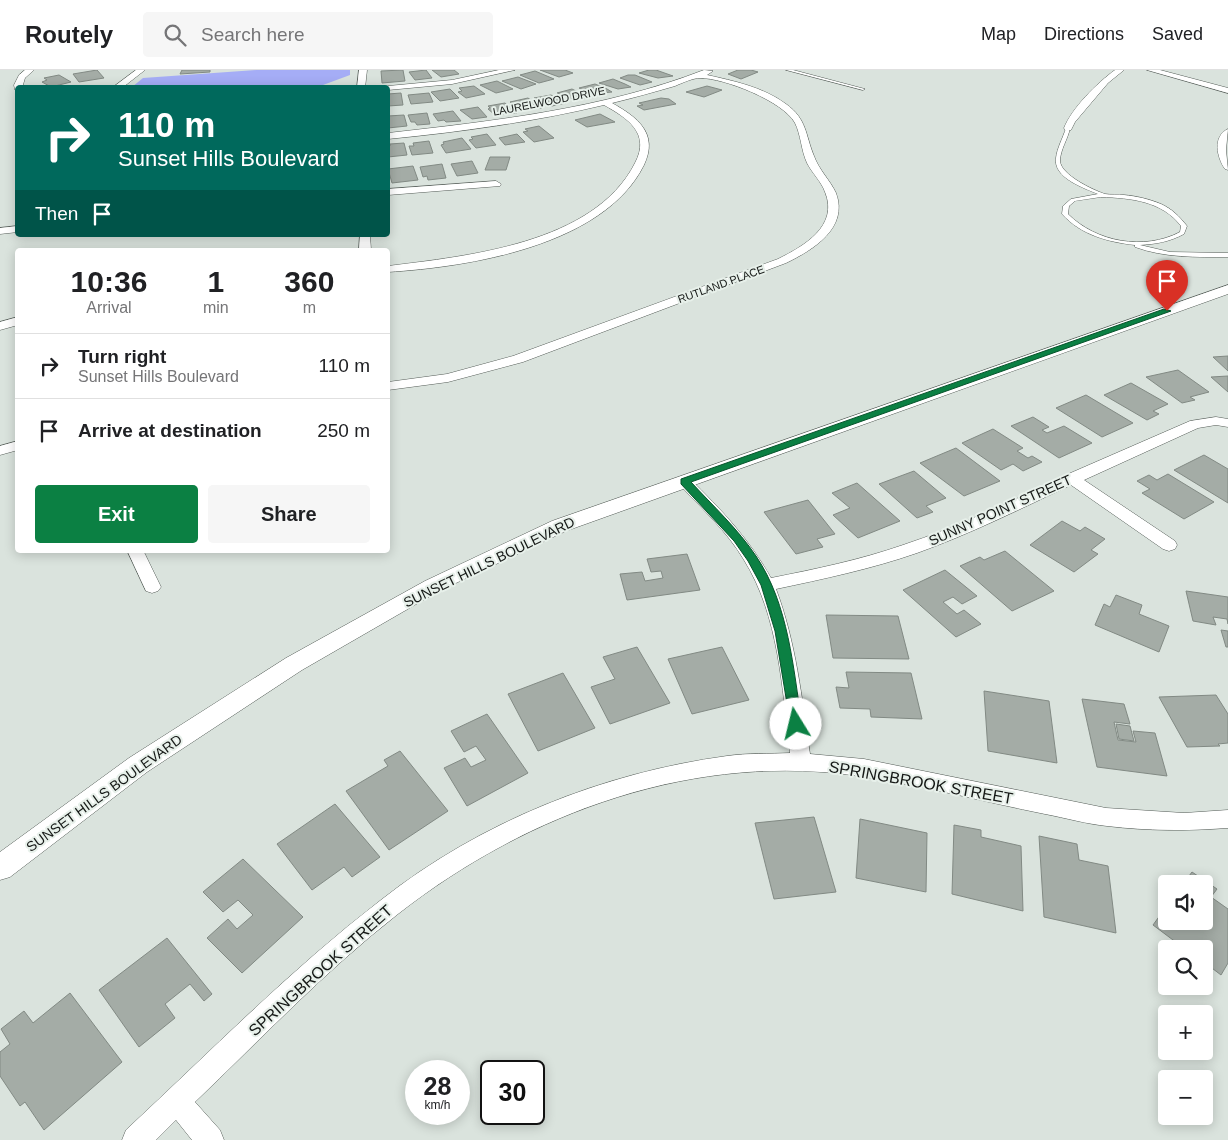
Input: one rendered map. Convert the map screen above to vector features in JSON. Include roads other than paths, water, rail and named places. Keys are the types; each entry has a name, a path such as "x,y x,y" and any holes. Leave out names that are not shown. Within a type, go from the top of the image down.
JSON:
{"street":[{"path":"18,85 22,77 30,70"},
{"path":"120,85 141,70"},
{"path":"361,85 363,70"},
{"path":"390,88 452,82 511,70"},
{"name":"LAURELWOOD DRIVE","path":"390,136 492,125 605,102 671,85 711,70"},
{"path":"1068,128 1071,121 1105,81 1120,70"},
{"path":"1150,70 1228,91"},
{"name":"RUTLAND PLACE","path":"390,386 448,378 518,359 782,261 810,245 821,236 828,226 834,210 832,195 810,159 802,128 795,116 780,104 760,93 699,75"},
{"path":"390,269 482,256 543,239 586,219 613,200 627,186 643,160 646,150 645,139 641,129 634,120 605,102"},
{"path":"1228,132 1221,145 1220,156 1228,167"},
{"path":"390,192 496,184"},
{"path":"0,231 15,229"},
{"name":"SUNSET HILLS BOULEVARD","path":"0,868 138,765 311,654 432,586 559,526 1228,290"},
{"path":"0,326 15,322"},
{"name":"SUNNY POINT STREET","path":"766,585 845,569 910,549 957,531 1194,424 1216,421 1228,423"},
{"path":"0,451 15,446"},
{"path":"1071,478 1169,545"},
{"path":"684,481 738,538 753,560 766,585 781,631 801,761"},
{"path":"136,553 152,587"},
{"name":"SPRINGBROOK STREET","path":"136,1140 333,954 390,906 457,860 515,828 582,800 650,779 728,764 801,761 864,768 1106,817 1184,822 1228,819"},
{"path":"177,1101 210,1140"}],"lane":[{"path":"788,70 863,89"},
{"path":"1068,128 1058,162 1060,169 1077,183 1103,195"},
{"path":"1103,195 1137,199 1154,204 1179,218 1184,226 1182,233 1175,238 1160,242 1132,242 1100,237 1083,230 1071,222 1065,214 1066,206 1073,200 1086,196 1103,195"},
{"path":"1132,242 1138,247 1151,250 1186,254 1228,255"}]}
